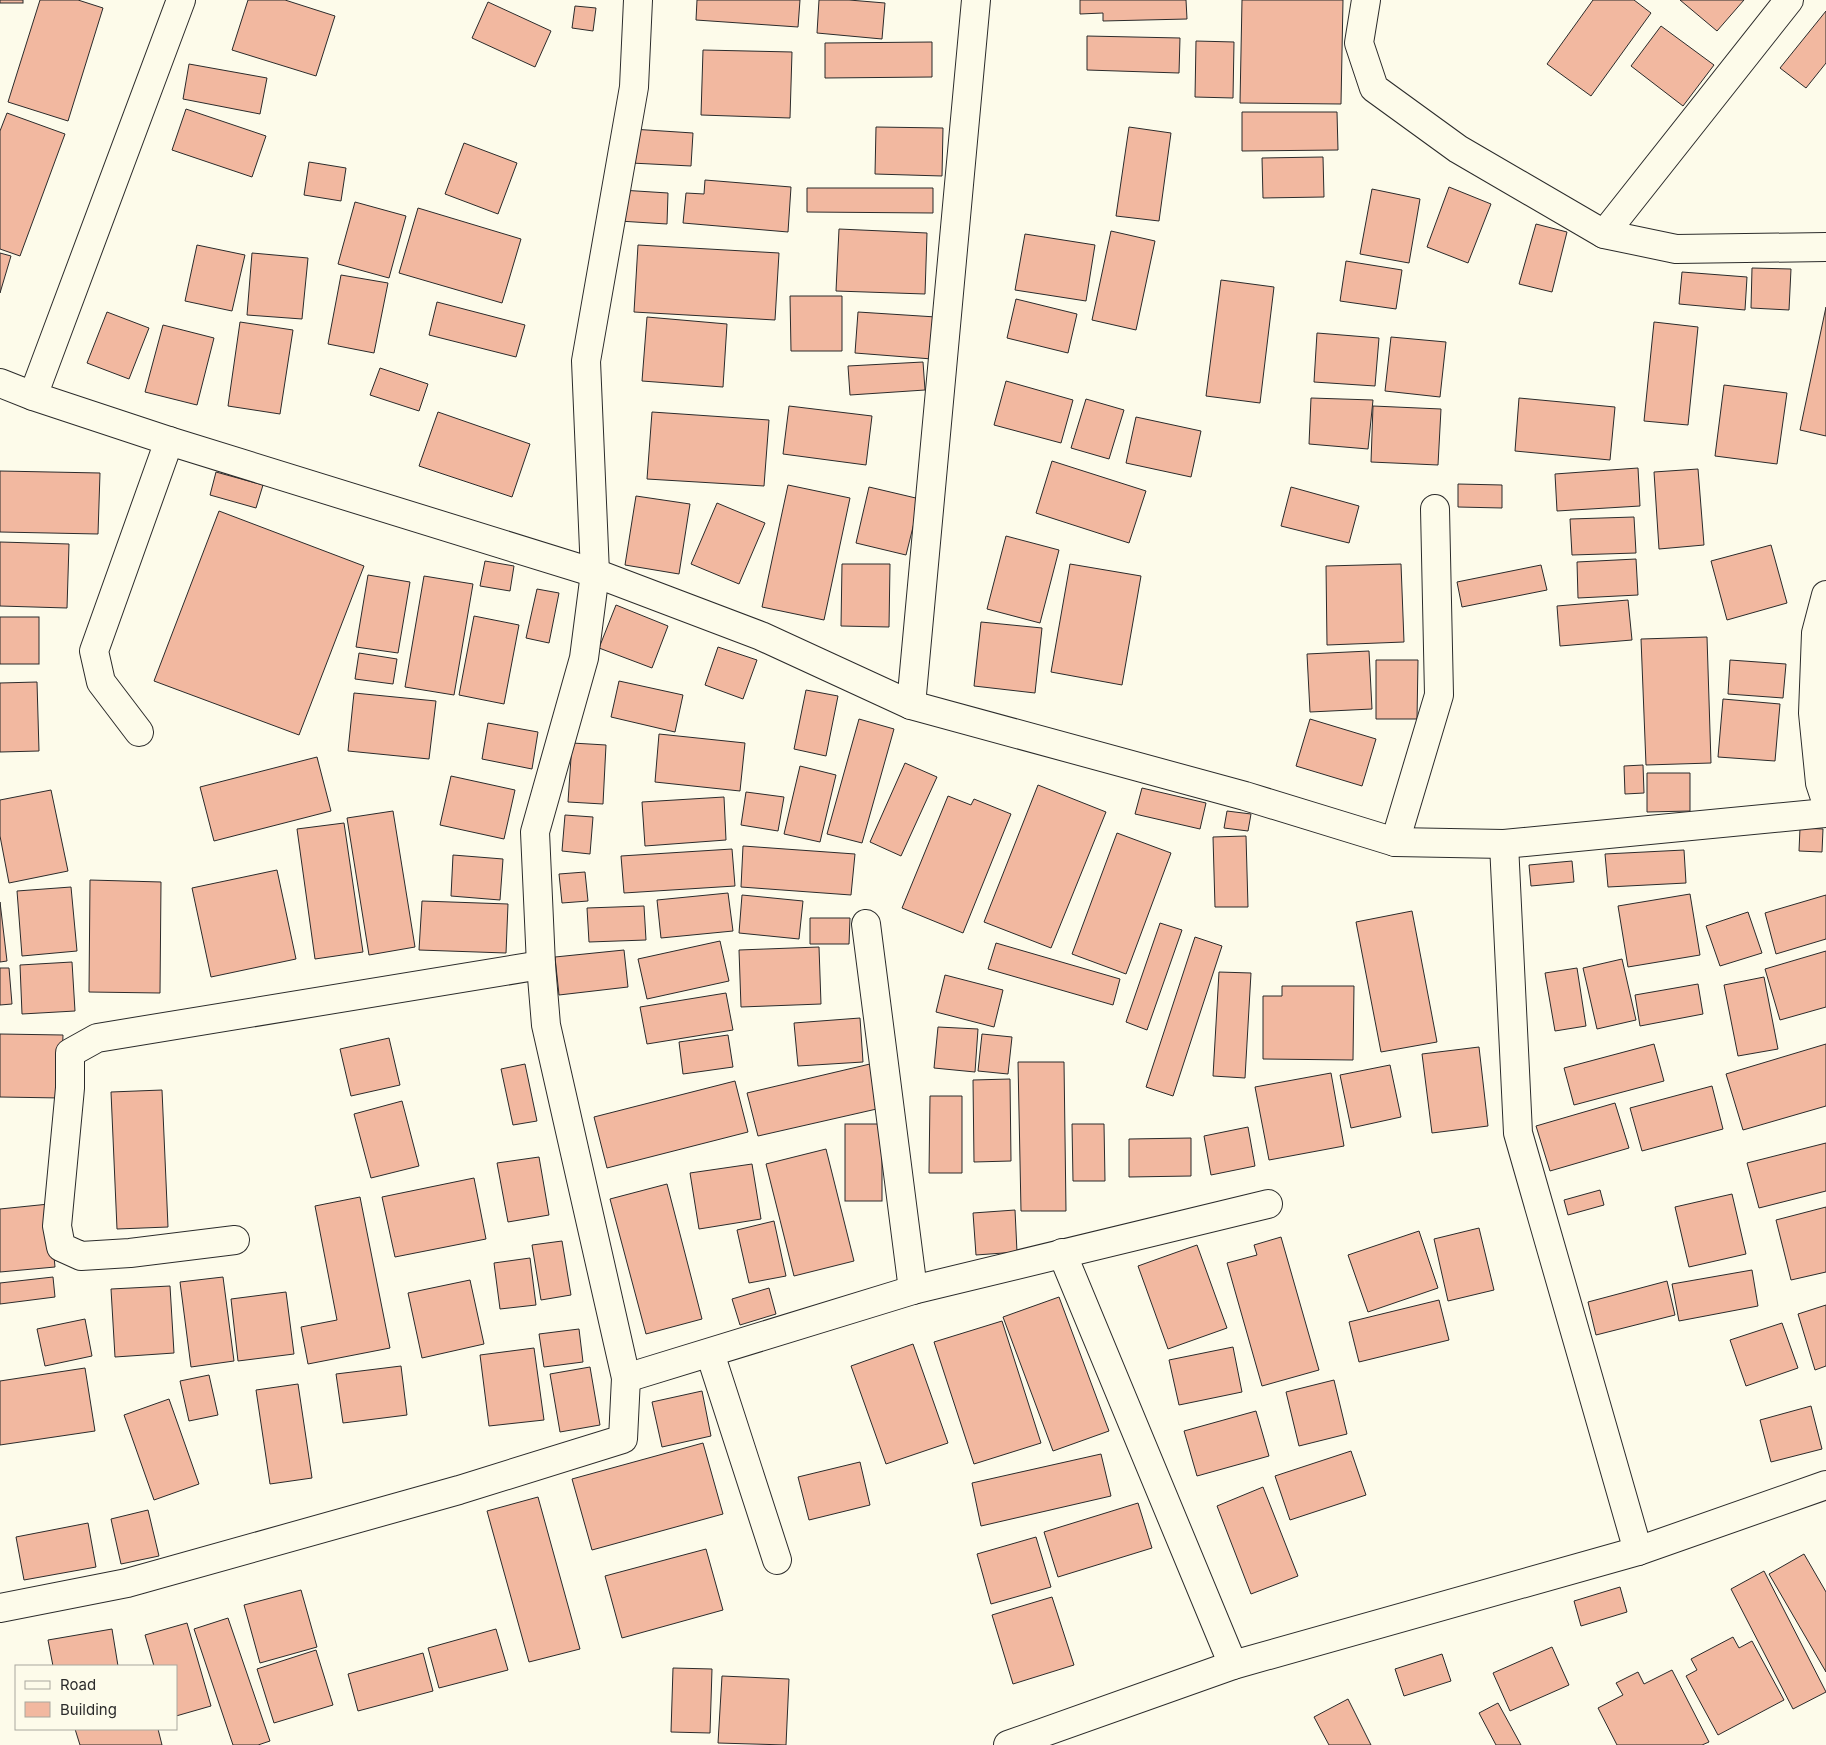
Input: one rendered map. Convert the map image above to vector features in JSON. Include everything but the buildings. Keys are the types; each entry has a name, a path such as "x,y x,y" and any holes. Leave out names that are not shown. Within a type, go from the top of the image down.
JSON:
{"street":[{"path":"33,396 181,0"},
{"path":"0,1608 127,1583 459,1490 624,1439 626,1378 546,1024 541,965 535,832 584,658 595,572 586,361 634,87 638,0"},
{"path":"911,705 976,0"},
{"path":"1366,0 1359,43 1374,88 1458,149 1604,234 1676,250 1826,247"},
{"path":"1604,234 1789,0"},
{"path":"0,383 33,396 169,440 595,572 761,636 911,705 1246,796 1395,842 1504,844 1826,813"},
{"path":"139,732 101,682 94,651 169,440"},
{"path":"1395,842 1439,695 1435,509"},
{"path":"1824,789 1813,714 1816,633 1826,594"},
{"path":"1504,844 1518,1133 1638,1551"},
{"path":"866,924 913,1290"},
{"path":"235,1240 130,1253 81,1256 62,1247 57,1226 70,1088 70,1053 98,1038 541,965"},
{"path":"626,1378 913,1290 1268,1204"},
{"path":"1062,1253 1233,1665"},
{"path":"710,1353 777,1560"},
{"path":"1008,1745 1233,1665 1638,1551 1826,1485"}]}
